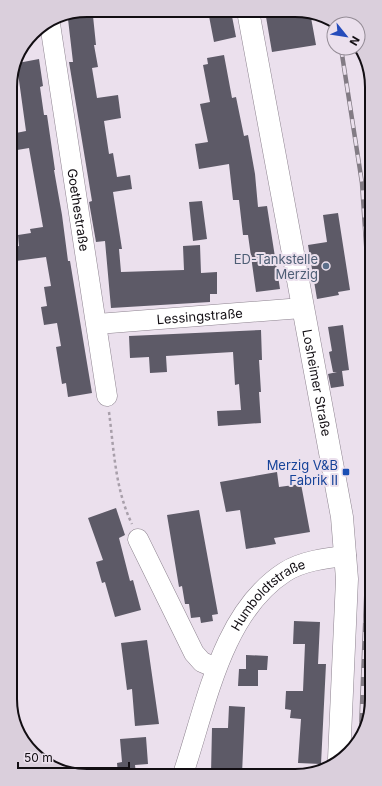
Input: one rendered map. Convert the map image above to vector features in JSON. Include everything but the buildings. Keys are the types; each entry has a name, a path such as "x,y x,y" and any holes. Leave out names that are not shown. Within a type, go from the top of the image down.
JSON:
{"main road":[{"name":"Losheimer Straße","path":"249,17 334,475 346,556 347,579 339,754"}],"street":[{"name":"Goethestraße","path":"50,27 107,396"},
{"name":"Lessingstraße","path":"96,324 302,308"},
{"path":"138,539 194,653 202,662 216,668"},
{"name":"Humboldtstraße","path":"185,769 216,668 233,633 253,601 269,584 286,571 321,558 346,556"}],"path":[{"path":"107,396 117,479 126,513 138,539"}],"railway":[{"path":"342,56 362,183 365,228"},
{"path":"361,722 365,628"}],"place":[{"name":"ED-Tankstelle Merzig","path":"326,266"},
{"name":"Merzig V&B Fabrik II","path":"346,472"}]}
